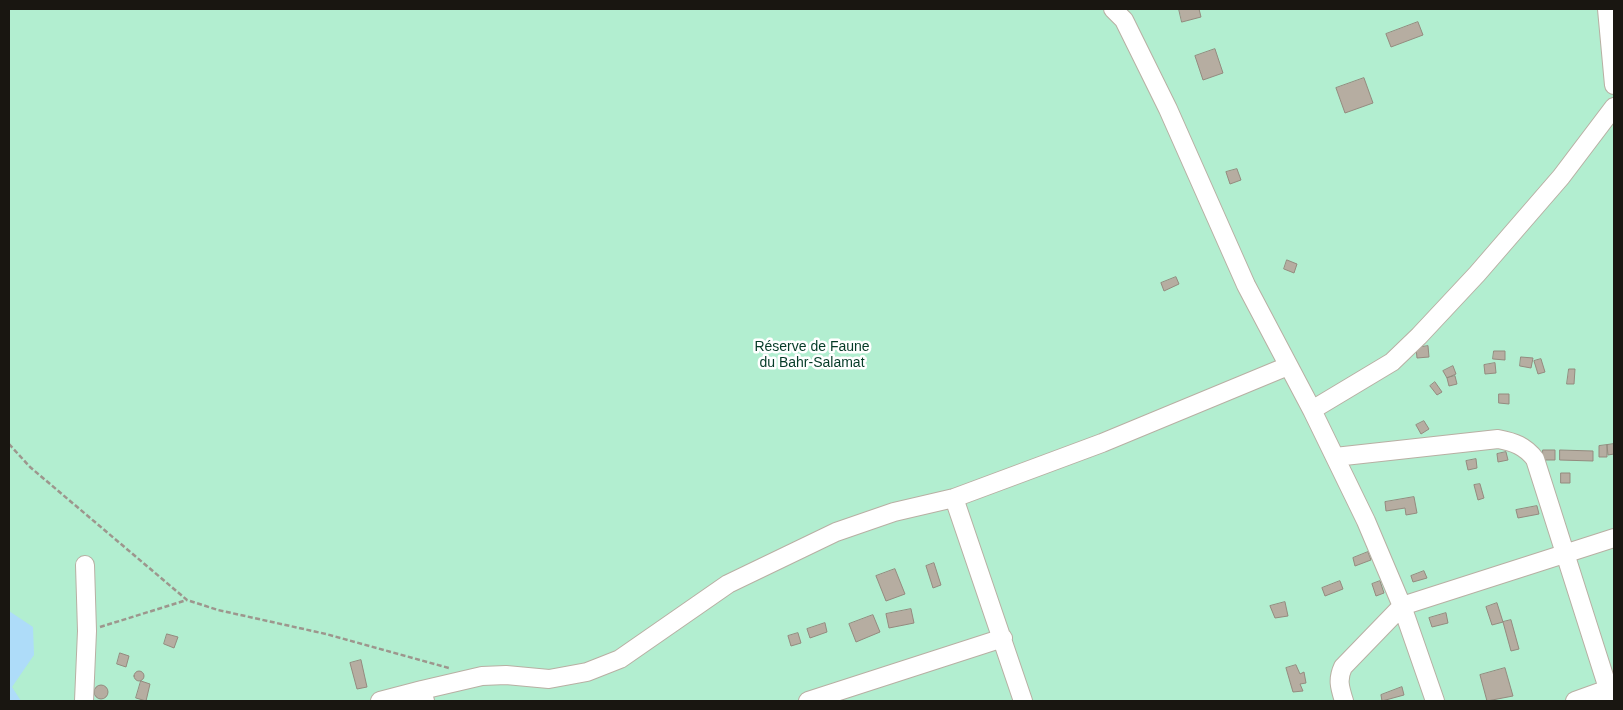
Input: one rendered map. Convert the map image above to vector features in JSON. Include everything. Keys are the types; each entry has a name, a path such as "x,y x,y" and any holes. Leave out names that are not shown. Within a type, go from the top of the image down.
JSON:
{"street":[{"path":"1607,9 1614,85"},
{"path":"1119,12 1168,109 1246,285 1312,410 1366,521 1402,606 1435,701"},
{"path":"1312,410 1392,362 1420,336 1561,177 1614,107"},
{"path":"380,701 424,696 482,676 506,675 549,679 587,672 620,659 728,584 836,532 894,512 954,498 1102,443 1288,366"},
{"path":"1335,457 1498,439 1520,445 1529,450 1535,459 1564,553 1612,693 1575,701"},
{"path":"954,498 1023,701"},
{"path":"1344,701 1339,684 1339,675 1342,667 1402,606 1614,538"},
{"path":"84,701 87,631 85,565"},
{"path":"808,701 1003,638"}],"path":[{"path":"9,444 30,467 187,600 218,610 326,634 455,669"},
{"path":"87,631 187,600"}],"green space":[{"name":"Réserve de Faune du Bahr-Salamat","path":"9,9 1614,9 1614,701 9,701"}],"water":[{"path":"9,611 33,627 34,655 12,687 21,701 9,701"}],"building":[{"path":"1179,9 1199,9 1201,17 1182,22"},
{"path":"1418,22 1423,35 1391,47 1386,34"},
{"path":"1215,49 1223,73 1203,80 1195,56"},
{"path":"1364,78 1373,103 1345,113 1336,88"},
{"path":"1237,169 1241,180 1230,184 1226,172"},
{"path":"1287,260 1297,264 1294,273 1284,269"},
{"path":"1176,277 1179,284 1164,291 1161,283"},
{"path":"1428,346 1429,357 1417,358 1416,348"},
{"path":"1494,351 1505,351 1505,360 1493,359"},
{"path":"1521,357 1533,358 1531,368 1520,366"},
{"path":"1541,359 1545,372 1538,374 1534,361"},
{"path":"1495,363 1496,373 1485,374 1484,365"},
{"path":"1453,366 1456,374 1447,378 1443,371"},
{"path":"1569,369 1575,369 1574,384 1567,384"},
{"path":"1455,376 1457,384 1449,386 1447,378"},
{"path":"1435,382 1442,392 1437,395 1430,386"},
{"path":"1499,394 1509,394 1509,404 1499,403"},
{"path":"1424,421 1429,429 1421,434 1416,425"},
{"path":"1614,444 1614,454 1608,455 1607,445"},
{"path":"1607,445 1607,457 1599,457 1599,446"},
{"path":"1543,450 1555,450 1555,460 1543,460"},
{"path":"1560,450 1593,451 1593,461 1560,460"},
{"path":"1506,452 1508,460 1498,462 1497,454"},
{"path":"1476,459 1477,468 1468,470 1466,461"},
{"path":"1561,473 1570,473 1570,483 1561,483"},
{"path":"1480,484 1484,498 1478,500 1474,485"},
{"path":"1414,497 1417,513 1406,515 1405,508 1386,511 1385,502"},
{"path":"1537,506 1539,514 1518,518 1516,510"},
{"path":"1368,552 1371,560 1355,566 1353,558"},
{"path":"934,563 941,585 933,588 926,566"},
{"path":"895,569 905,594 886,601 876,576"},
{"path":"1424,571 1427,578 1413,582 1411,576"},
{"path":"1340,581 1343,589 1325,596 1322,588"},
{"path":"1380,581 1384,593 1376,596 1372,584"},
{"path":"1285,602 1288,616 1275,618 1270,606"},
{"path":"1497,603 1503,622 1492,625 1486,607"},
{"path":"911,609 914,623 889,628 886,614"},
{"path":"1446,613 1448,623 1432,627 1429,618"},
{"path":"873,615 880,632 856,642 849,624"},
{"path":"1511,620 1519,649 1511,651 1503,622"},
{"path":"825,623 827,632 810,638 807,629"},
{"path":"798,633 801,643 791,646 788,636"},
{"path":"167,634 178,637 174,648 164,644"},
{"path":"120,653 129,656 126,667 117,664"},
{"path":"361,660 367,687 357,689 350,663"},
{"path":"1296,665 1300,674 1304,672 1306,683 1300,684 1303,691 1293,692 1286,668"},
{"path":"1505,668 1513,696 1487,701 1480,675"},
{"path":"139,671 144,676 139,681 134,676"},
{"path":"141,681 150,684 146,701 136,698"},
{"path":"101,685 106,687 108,692 106,697 101,699 96,697 94,692 96,687"},
{"path":"1402,687 1404,695 1382,701 1381,695"}]}
